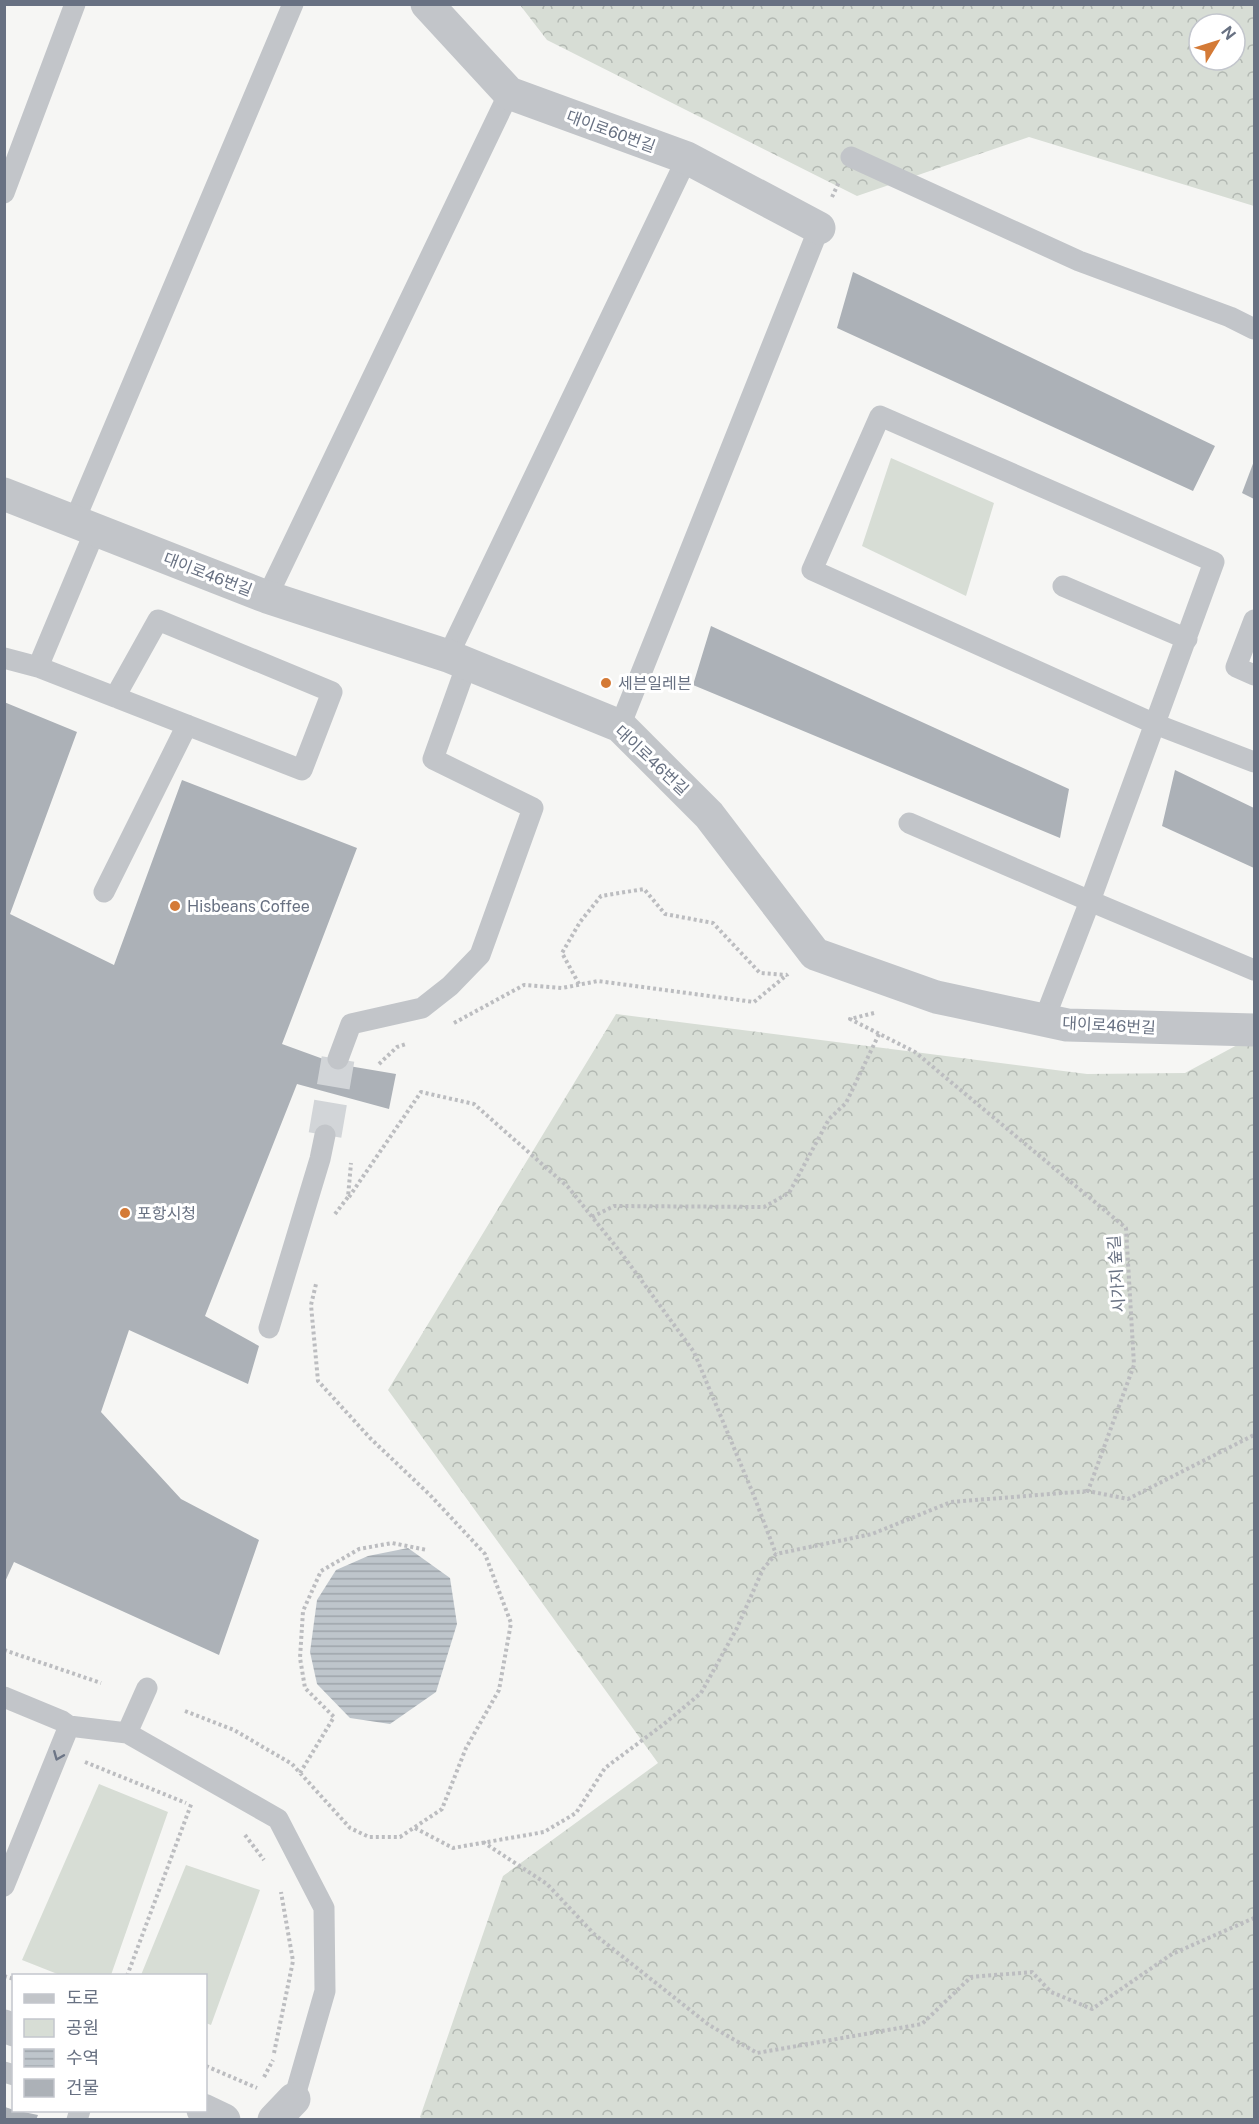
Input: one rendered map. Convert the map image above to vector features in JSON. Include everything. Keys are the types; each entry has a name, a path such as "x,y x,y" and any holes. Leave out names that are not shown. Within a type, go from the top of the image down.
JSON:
{"street":[{"name":"대이로60번길","path":"427,4 509,93 687,158 819,228"},
{"name":"대이로46번길","path":"4,494 267,597 457,660 620,726 709,815 815,954 936,997 1067,1025 1254,1030"},
{"path":"206,2112 224,2120"}],"lane":[{"path":"4,193 75,4"},
{"path":"38,667 84,526 293,4"},
{"path":"267,597 509,93"},
{"path":"850,157 1079,261 1254,329"},
{"path":"338,1059 351,1024 422,1008 450,986 480,955 533,808 433,759 457,660 687,158"},
{"path":"620,726 819,228"},
{"path":"1044,1020 1090,901 1155,724 1187,639 1214,562 880,416 812,570 1155,724 1254,762"},
{"path":"1062,586 1187,639"},
{"path":"4,658 38,667 302,770 332,692 158,620 115,697"},
{"path":"1254,620 1236,667 1254,675"},
{"path":"104,892 187,725"},
{"path":"909,823 1254,970"},
{"path":"269,1328 320,1159 325,1135"},
{"path":"127,1733 147,1688"},
{"path":"4,1697 69,1726 127,1733 278,1819 324,1908 325,1991 284,2109"},
{"path":"4,1886 69,1726"}],"path":[{"path":"819,228 850,157"},
{"path":"579,984 562,953 580,922 601,896 644,889 665,914 712,923 760,973 787,975"},
{"path":"453,1023 524,985 562,988 598,981 754,1002 815,954"},
{"name":"시가지 숲길","path":"882,1011 850,1019 915,1052 1126,1228 1134,1365 1088,1491"},
{"path":"592,1217 614,1206 764,1207 789,1193 830,1119 846,1103 879,1034"},
{"path":"379,1064 397,1047 415,1040"},
{"path":"329,1221 421,1092 474,1104 568,1187 622,1254 694,1352 776,1554"},
{"path":"348,1197 352,1152"},
{"path":"185,1711 234,1730 292,1764 350,1828 369,1837 400,1837 442,1809 466,1748 499,1690 511,1623 485,1554 430,1495 370,1438 318,1381 311,1305 318,1274"},
{"path":"414,1828 453,1848 544,1832 576,1813 605,1768 701,1693 738,1628 763,1569 776,1554 872,1534 951,1502 1088,1491 1128,1499 1254,1435"},
{"path":"300,1773 334,1717 305,1688 300,1658 303,1611 321,1571 359,1550 370,1547 393,1543 427,1550"},
{"path":"4,1650 101,1683"},
{"path":"84,1761 201,1810"},
{"path":"128,1974 202,1776"},
{"path":"239,1827 266,1862"},
{"path":"483,1842 547,1884 594,1934 709,2025 757,2053 922,2024 971,1977 1032,1972 1051,1992 1092,2008 1172,1953 1254,1917"},
{"path":"207,2066 258,2089 273,2059 293,1961 281,1891"}],"green space":[{"path":"520,5 1254,5 1254,206 1029,137 857,196 547,40"},
{"path":"891,458 994,503 966,596 862,546"},
{"path":"616,1014 1087,1074 1185,1073 1254,1036 1254,2119 422,2119 420,2117 503,1876 658,1763 388,1390"},
{"path":"99,1784 168,1812 111,1974 57,1974 22,1960"},
{"path":"186,1865 260,1890 211,2025 207,2023 207,1974 141,1974"}],"water":[{"path":"408,1548 450,1578 457,1624 436,1692 390,1724 350,1718 317,1684 310,1652 317,1600 336,1570 368,1556"}],"building":[{"path":"853,272 1215,446 1193,491 837,328"},
{"path":"1254,461 1254,499 1242,493"},
{"path":"711,626 1069,789 1060,838 693,685"},
{"name":"포항시청","path":"4,702 77,732 10,914 114,965 182,780 357,848 282,1044 337,1064 396,1074 389,1109 297,1084 205,1316 259,1346 248,1384 129,1330 101,1412 181,1499 259,1540 219,1655 14,1562 4,1584"},
{"path":"1175,770 1254,808 1254,868 1162,826"},
{"path":"5,2107 12,2109 12,2112 38,2115 36,2120 5,2120"}],"tunnel":[{"path":"325,1135 338,1059"}],"place":[{"name":"세븐일레븐","path":"606,683"},
{"name":"Hisbeans Coffee","path":"175,906"},
{"name":"포항시청","path":"125,1213"}]}
